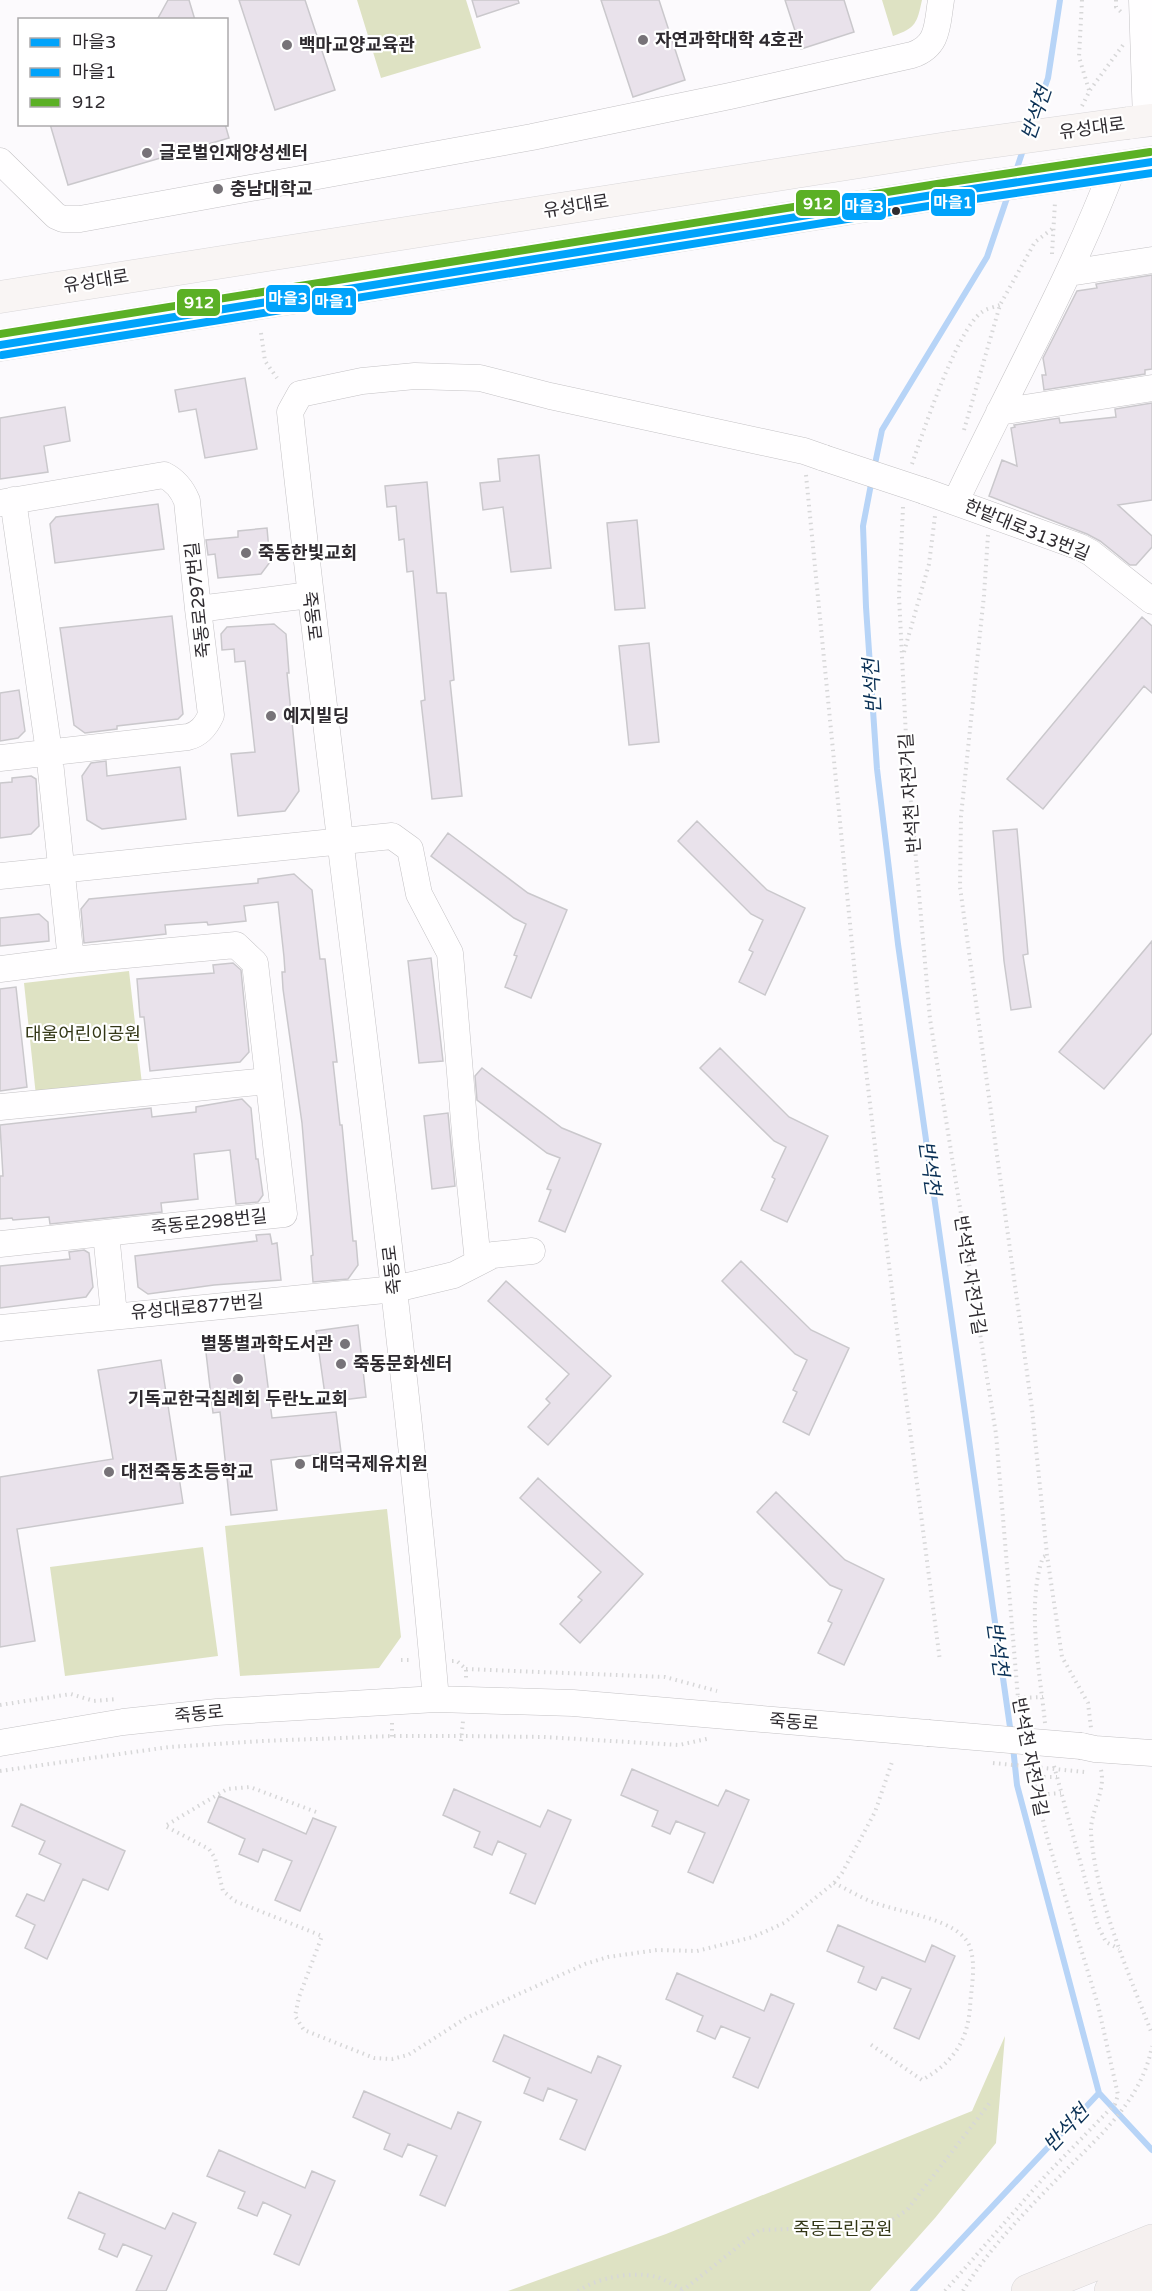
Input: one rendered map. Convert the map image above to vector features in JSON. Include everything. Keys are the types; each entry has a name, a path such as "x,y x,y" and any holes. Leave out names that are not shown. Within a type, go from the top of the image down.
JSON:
{"highway":[{"path":"1028,2291 1152,2241"},
{"path":"1111,2291 1152,2274"}],"main road":[{"name":"유성대로","path":"0,297 954,147 1142,121"},
{"path":"0,345 939,194 1152,162"}],"street":[{"path":"0,161 56,216 63,219 80,219 532,138 912,55 927,49 932,42 941,0"},
{"path":"1142,0 1147,29 1142,121"},
{"path":"930,498 980,451 1070,273 1113,168"},
{"path":"1070,273 1152,260"},
{"name":"한밭대로313번길","path":"300,394 362,381 415,375 480,378 550,396 814,454 930,498 989,513 1091,553 1147,588"},
{"path":"999,412 1152,388"},
{"name":"죽동로","path":"300,394 290,412 310,595 395,1289 436,1699"},
{"name":"죽동로297번길","path":"0,758 49,752 188,737 200,732 208,723 211,715 187,501 182,488 172,479 164,476 6,502 49,752 62,869"},
{"path":"198,609 310,595"},
{"path":"0,876 392,836 420,849 419,894 450,952 478,1262"},
{"path":"62,869 71,960"},
{"name":"죽동로298번길","path":"0,969 236,945 255,963 284,1214 0,1244"},
{"path":"0,1107 268,1081"},
{"path":"106,1233 114,1315"},
{"name":"유성대로877번길","path":"0,1328 395,1289 454,1275 493,1255 532,1251"},
{"name":"죽동로","path":"0,1743 123,1722 217,1712 436,1699 573,1703 928,1733 1087,1755 1152,1753"}],"path":[{"path":"1082,0 1079,57 1089,90 1120,47 1147,29"},
{"path":"980,451 961,441 1000,305 1035,242 1053,229"},
{"path":"911,468 934,400 967,328 982,312 1000,305"},
{"path":"261,333 265,361 277,378"},
{"path":"814,454 856,985 893,1299 940,1661"},
{"path":"904,656 929,564 930,498"},
{"name":"반석천 자전거길","path":"930,498 899,596 904,656 907,758 930,1019 996,1434 1018,1698 1024,1732"},
{"path":"989,513 984,595 961,816 960,887 1032,1409 1047,1555 1062,1657 1088,1703 1087,1755 1102,1781 1091,1830 1097,1876 1120,1949 1152,2034"},
{"path":"466,1669 665,1677 727,1692"},
{"path":"1018,1698 1042,1697"},
{"path":"0,1771 169,1748 263,1741 462,1736 544,1737 679,1745 715,1737"},
{"name":"반석천 자전거길","path":"945,2291 1047,2174 1104,2117 1115,2104 1118,2095 1098,2005 1050,1848 1028,1754"},
{"path":"991,1763 1087,1755"},
{"path":"316,1812 250,1787 227,1789 165,1826 209,1850 215,1858 223,1892 235,1901 322,1936 299,1997 295,2016 304,2030 374,2058 392,2059 408,2055 466,2018 518,1993 608,1957 657,1950 697,1951 753,1937 784,1923 834,1883 842,1873 875,1812 892,1762"},
{"path":"1032,1777 1057,1777"},
{"path":"1036,1795 1061,1793"},
{"path":"834,1883 875,1903 951,1927 968,1942 974,1960 968,2029 956,2051 935,2072 922,2080 870,2044"},
{"path":"963,2291 992,2249 1024,2213 1123,2111 1149,2065 1152,2046"},
{"path":"578,2291 588,2284 625,2275 657,2277 683,2290 759,2230 883,2226 907,2210 992,2100"}],"green space":[{"path":"357,0 466,0 481,48 381,78"},
{"path":"882,0 922,0 914,24 893,36"},
{"name":"대울어린이공원","path":"129,971 142,1084 36,1096 24,983"},
{"path":"387,1509 401,1637 379,1668 240,1676 225,1526"},
{"path":"203,1547 218,1656 65,1676 50,1567"},
{"name":"죽동근린공원","path":"1005,2036 996,2143 935,2218 870,2291 508,2291 666,2234 972,2111"}],"building":[{"path":"168,0 189,0 194,18 158,18"},
{"name":"백마교양교육관","path":"239,0 305,0 335,90 275,110"},
{"path":"472,0 518,0 519,3 477,17"},
{"name":"자연과학대학 4호관","path":"601,0 659,0 685,80 633,97"},
{"path":"785,0 844,0 854,32 801,49"},
{"path":"51,126 226,126 229,138 68,185"},
{"path":"1152,275 1152,369 1145,370 1145,374 1044,390 1042,375 1046,375 1043,358 1077,291 1097,288 1096,284"},
{"path":"245,378 257,449 205,458 196,409 179,412 175,390"},
{"path":"1152,403 1152,500 1118,505 1152,536 1152,547 1136,565 1130,565 1100,541 1087,534 989,496 1002,460 1017,466 1011,428 1015,427 1014,425 1059,418 1060,423 1116,417 1115,409"},
{"path":"65,407 70,441 44,446 48,472 0,479 0,418"},
{"path":"539,455 551,568 511,572 503,507 483,510 480,483 500,481 498,459"},
{"path":"427,482 437,593 446,593 454,680 450,681 462,796 432,799 421,701 425,700 413,571 407,572 404,539 399,540 396,506 387,507 385,486"},
{"path":"158,504 164,549 55,563 50,524 56,517"},
{"path":"637,520 645,608 615,610 607,523"},
{"path":"267,528 270,562 261,574 218,578 215,554 208,555 206,540 238,537 238,531"},
{"path":"172,616 183,714 178,719 117,726 117,729 85,733 74,725 60,628"},
{"path":"1142,617 1152,626 1152,693 1144,686 1043,809 1007,779"},
{"name":"예지빌딩","path":"274,624 286,634 289,673 287,673 299,791 285,811 238,816 231,754 255,752 245,661 235,662 234,649 222,650 221,634 227,627"},
{"path":"649,643 659,742 629,745 619,646"},
{"path":"19,690 25,731 18,738 0,741 0,693"},
{"path":"106,761 107,776 180,767 186,819 102,829 87,820 82,776 91,763"},
{"path":"31,776 36,779 39,826 31,834 0,838 0,783 12,782 12,778"},
{"path":"697,821 767,890 805,908 765,995 739,982 753,952 749,950 763,920 751,914 678,841"},
{"path":"1017,829 1028,954 1023,955 1031,1007 1011,1010 1004,961 993,831"},
{"path":"448,833 528,893 567,910 531,998 505,987 526,924 514,918 431,856"},
{"path":"294,874 312,890 320,959 325,959 337,1062 333,1062 340,1125 342,1125 353,1241 356,1241 358,1265 348,1279 313,1282 311,1256 313,1255 302,1123 283,989 282,972 285,972 278,902 244,906 246,921 208,925 207,922 165,925 166,934 84,943 81,909 89,899 258,883 258,879"},
{"path":"39,914 48,922 49,941 0,946 0,918"},
{"path":"1152,941 1152,1033 1104,1089 1059,1052"},
{"path":"431,958 443,1061 419,1063 408,961"},
{"path":"233,963 241,970 249,1052 240,1062 150,1071 144,1017 140,1017 137,979 214,973 213,965"},
{"path":"16,987 27,1087 0,1091 0,989"},
{"path":"720,1048 789,1117 828,1136 787,1222 761,1210 775,1179 772,1177 786,1147 774,1141 700,1068"},
{"path":"482,1068 562,1128 601,1144 565,1232 539,1221 551,1190 547,1189 560,1158 547,1153 477,1100 475,1076"},
{"path":"242,1099 251,1108 256,1159 258,1159 263,1195 258,1202 236,1204 230,1150 194,1154 198,1199 161,1203 162,1212 50,1224 49,1217 0,1219 0,1176 3,1176 0,1125 151,1108 152,1117 196,1112 196,1107"},
{"path":"448,1113 455,1186 432,1189 424,1116"},
{"path":"270,1234 272,1244 277,1243 281,1280 214,1285 148,1294 138,1287 135,1256 257,1241 256,1235"},
{"path":"84,1250 89,1253 93,1287 86,1297 0,1308 0,1266 70,1259 69,1252"},
{"path":"741,1261 811,1330 849,1348 809,1435 783,1422 797,1392 793,1390 807,1360 795,1354 722,1281"},
{"path":"506,1281 611,1376 548,1445 528,1427 550,1403 546,1399 569,1374 488,1301"},
{"name":"죽동문화센터","path":"358,1325 366,1397 326,1402 316,1331"},
{"path":"229,1342 230,1351 263,1347 272,1418 336,1412 341,1452 271,1460 277,1510 231,1515 220,1412 213,1413 205,1344"},
{"path":"161,1360 183,1503 17,1529 35,1641 0,1647 0,1477 113,1459 98,1370"},
{"path":"538,1478 643,1574 580,1643 560,1624 582,1600 578,1597 601,1572 520,1498"},
{"path":"776,1492 845,1560 884,1579 844,1665 818,1653 832,1623 828,1621 842,1590 830,1585 757,1512"},
{"path":"632,1769 718,1806 726,1790 749,1800 713,1883 688,1872 705,1833 676,1821 670,1834 652,1826 658,1811 621,1795"},
{"path":"454,1789 540,1827 548,1810 571,1820 535,1904 510,1893 526,1854 498,1841 492,1855 474,1847 480,1832 443,1815"},
{"path":"219,1796 306,1834 313,1818 336,1827 300,1911 275,1900 292,1861 263,1849 258,1862 239,1854 245,1839 208,1822"},
{"path":"21,1804 125,1851 108,1890 83,1879 47,1959 25,1948 35,1925 16,1916 27,1894 44,1901 61,1864 39,1854 45,1841 12,1826"},
{"path":"838,1925 925,1962 932,1945 955,1956 919,2039 894,2028 911,1989 882,1977 876,1990 858,1982 864,1967 827,1951"},
{"path":"677,1973 764,2011 771,1994 794,2004 758,2088 733,2077 750,2038 721,2026 715,2039 697,2031 703,2016 666,1999"},
{"path":"504,2035 591,2073 598,2056 621,2066 585,2150 560,2139 577,2100 548,2088 543,2101 524,2093 530,2078 493,2061"},
{"path":"364,2091 451,2129 458,2112 481,2122 445,2206 420,2195 437,2156 408,2144 402,2157 384,2149 390,2134 353,2117"},
{"path":"219,2150 305,2188 312,2171 335,2181 299,2265 274,2254 291,2215 263,2202 257,2216 238,2208 245,2192 207,2176"},
{"path":"79,2192 165,2229 173,2213 196,2223 166,2291 136,2291 152,2256 123,2244 117,2257 99,2249 105,2234 68,2218"}],"waterway":[{"name":"반석천","path":"1031,126 1048,78 1060,0"},
{"name":"반석천","path":"1015,174 1024,147"},
{"name":"반석천","path":"874,469 882,430 987,257 1009,192"},
{"name":"반석천","path":"872,479 863,526 877,769 898,944 1011,1734"},
{"name":"반석천","path":"913,2291 1099,2093 1017,1785 1013,1747"},
{"path":"1099,2093 1152,2150"}],"transit line":[{"name":"912","path":"0,334 1150,152"},
{"name":"마을3","path":"0,345 939,194 1152,162"},
{"name":"마을1","path":"2,355 941,204 1152,173"}],"place":[{"name":"자연과학대학 4호관","path":"643,40"},
{"name":"백마교양교육관","path":"287,45"},
{"name":"글로벌인재양성센터","path":"147,153"},
{"name":"충남대학교","path":"218,189"},
{"name":"죽동한빛교회","path":"246,553"},
{"name":"예지빌딩","path":"271,716"},
{"name":"별똥별과학도서관","path":"345,1344"},
{"name":"죽동문화센터","path":"341,1364"},
{"name":"기독교한국침례회 두란노교회","path":"238,1379"},
{"name":"대덕국제유치원","path":"300,1464"},
{"name":"대전죽동초등학교","path":"109,1472"}]}
